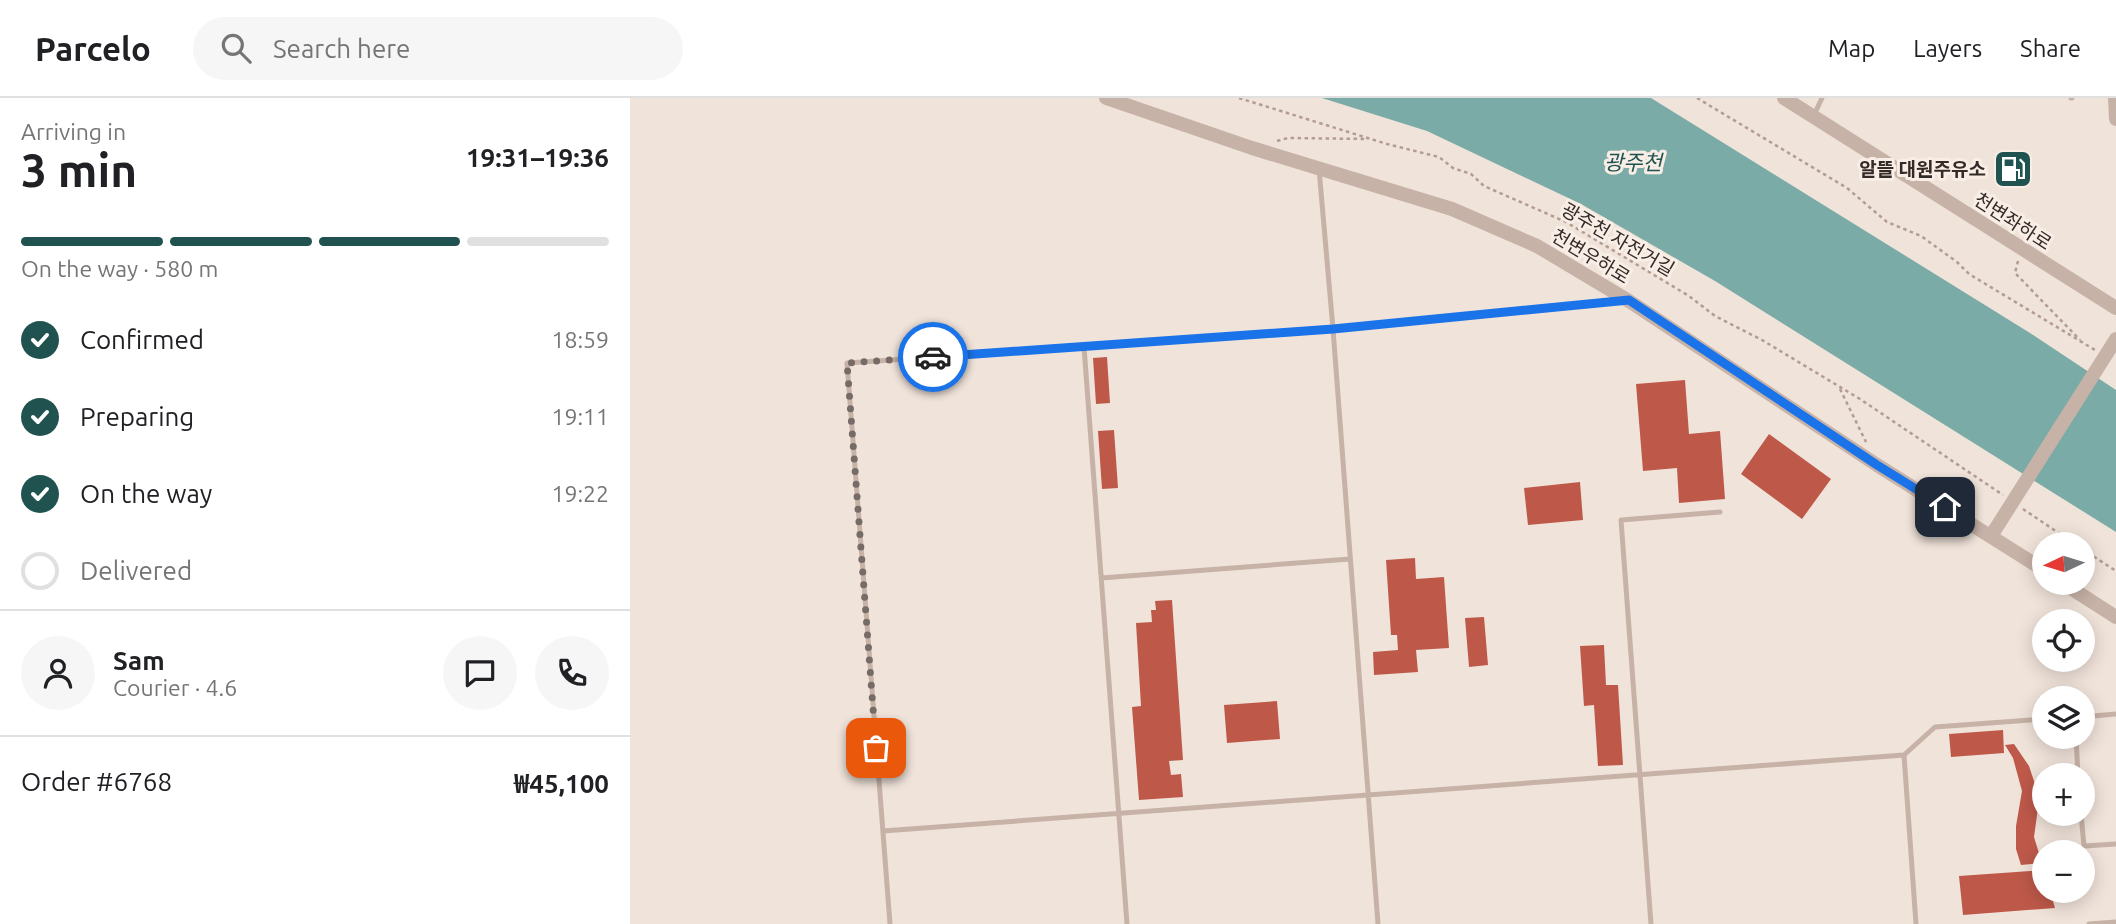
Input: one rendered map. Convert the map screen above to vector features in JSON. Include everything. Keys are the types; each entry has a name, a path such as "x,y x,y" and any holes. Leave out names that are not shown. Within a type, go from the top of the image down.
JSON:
{"street":[{"name":"천변우하로","path":"1106,98 1252,148 1452,209 1525,241 1581,270 1629,300 1877,465 2032,562"},
{"name":"천변좌하로","path":"1784,98 2116,308"},
{"path":"2115,98 2116,118"},
{"path":"1991,536 2116,338"},
{"path":"2082,595 2116,617"}],"lane":[{"path":"1814,115 1822,98"},
{"path":"1318,166 1378,924"},
{"path":"890,924 847,363 1333,329 1629,300"},
{"path":"1084,347 1127,924"},
{"path":"1651,924 1620,520 1720,512"},
{"path":"1101,578 1350,559"},
{"path":"2095,716 2116,714"},
{"path":"883,831 1904,755 1935,727 2032,720"},
{"path":"1904,755 1916,924"},
{"path":"2082,826 2084,846 2116,844"},
{"path":"2090,924 2116,922"}],"path":[{"name":"광주천 자전거길","path":"1239,98 1439,157 1453,168 1471,174 1484,186 1566,222 1689,296 1715,316 1762,340 1860,399 2004,496"},
{"path":"1697,98 1847,188 1887,222 1921,236 1969,274 2104,355"},
{"name":"광주천 자전거길","path":"1276,141 1288,138 1371,139"},
{"path":"2020,249 2015,273 2082,342"},
{"path":"1840,389 1867,443"},
{"path":"2014,503 2057,532"},
{"path":"2095,557 2116,571"}],"water":[{"name":"광주천","path":"1322,98 1651,98 2030,333 2116,390 2116,532 1715,281 1581,204 1427,131"}],"building":[{"path":"1107,357 1110,403 1096,404 1093,358"},
{"path":"1685,380 1689,434 1720,431 1725,499 1679,503 1677,468 1643,471 1636,384"},
{"path":"1114,430 1118,488 1102,489 1098,431"},
{"path":"1769,434 1831,479 1802,519 1741,474"},
{"path":"1580,482 1583,520 1528,525 1524,488"},
{"path":"1415,558 1416,579 1444,577 1449,648 1416,650 1418,672 1374,675 1373,652 1398,650 1397,635 1391,635 1386,560"},
{"path":"1172,600 1183,760 1169,761 1171,775 1181,774 1183,797 1139,800 1132,707 1141,706 1136,623 1152,622 1151,610 1156,610 1155,601"},
{"path":"1484,617 1488,665 1469,667 1465,618"},
{"path":"1604,645 1606,685 1618,685 1623,765 1598,766 1594,705 1584,706 1580,646"},
{"path":"1277,701 1280,739 1227,743 1224,705"},
{"path":"2003,730 2004,753 1951,757 1949,734"},
{"path":"2014,744 2032,775 2032,826 2036,826 2035,840 2032,840 2032,864 2021,865 2016,849 2016,826 2022,791 2013,758 2005,745"},
{"path":"2032,871 2032,903 2054,903 2055,908 1963,915 1959,876"}],"way so far":[{"path":"876,748 847,363 933,357"}],"place":[{"name":"알뜰 대원주유소","path":"2013,169"}],"route":[{"path":"933,357 1333,329 1629,300 1877,465 1945,507"}]}
